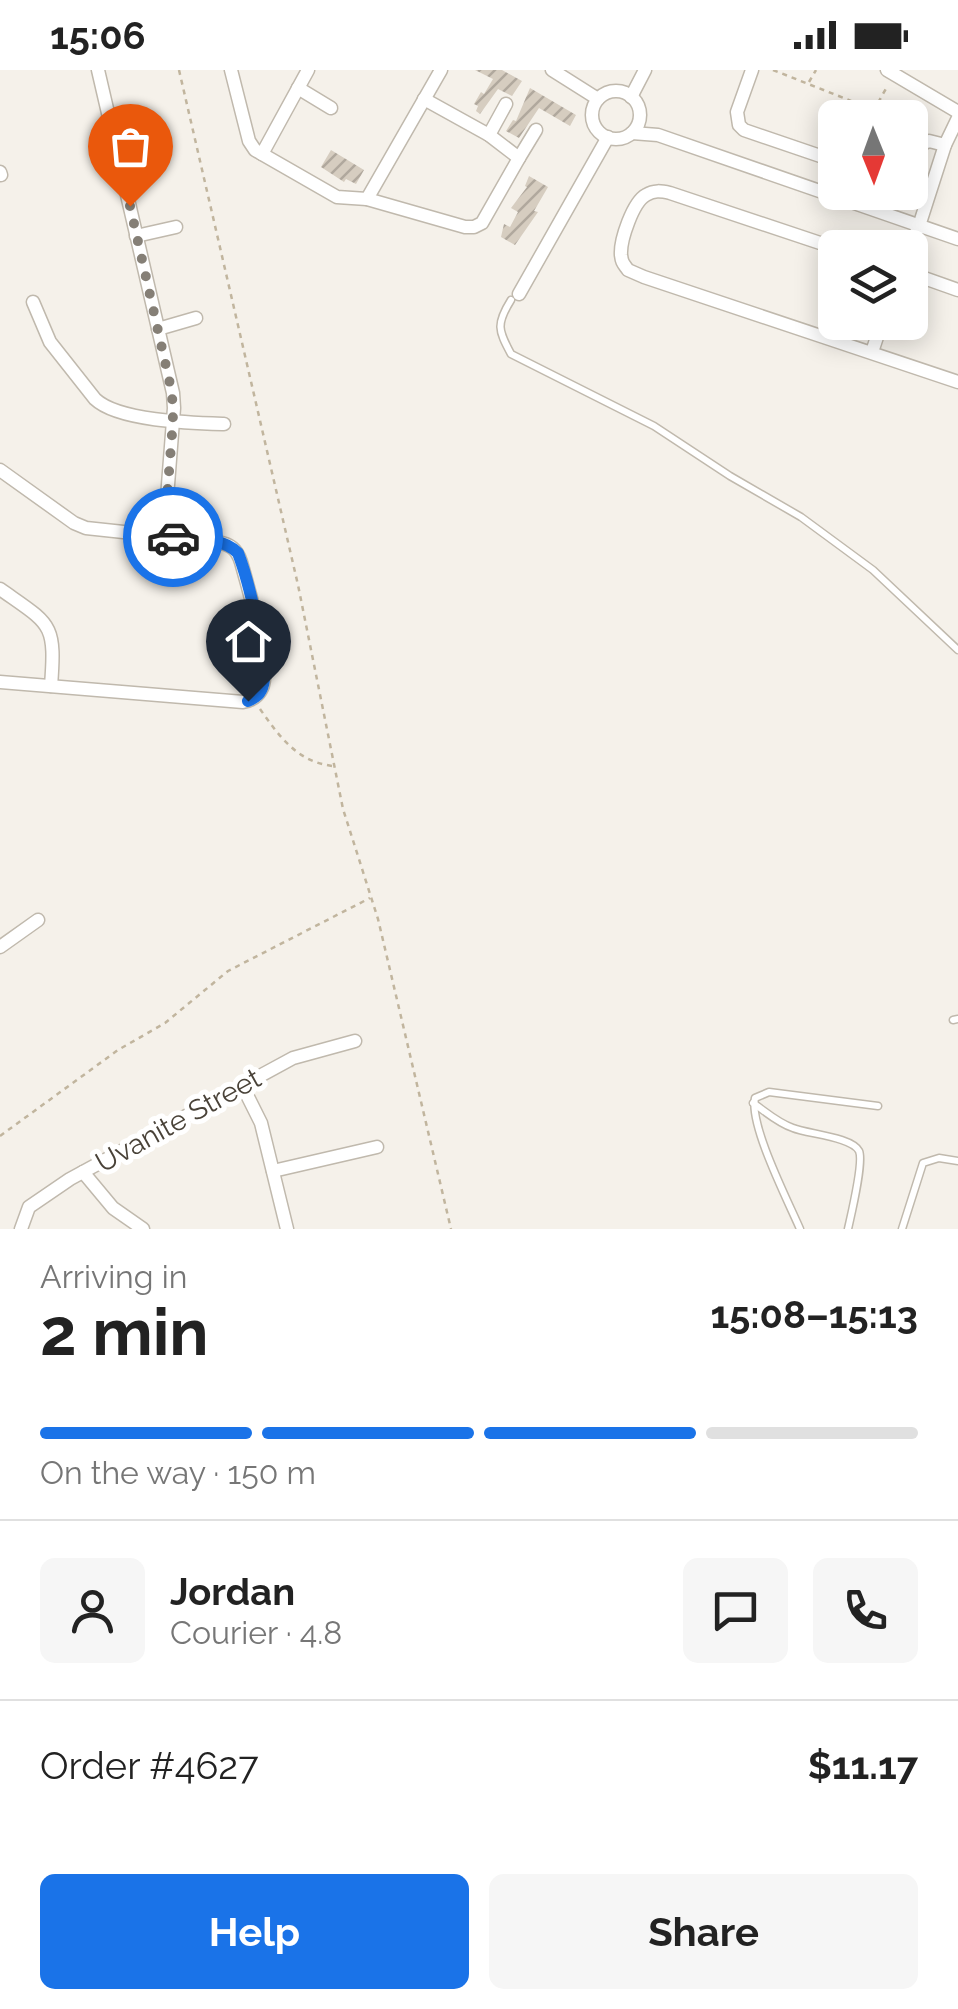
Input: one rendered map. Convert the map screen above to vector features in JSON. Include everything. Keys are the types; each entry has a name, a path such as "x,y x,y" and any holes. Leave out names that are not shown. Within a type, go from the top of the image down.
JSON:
{"street":[{"path":"98,70 172,393 164,536"},
{"path":"232,70 249,141 262,154 333,195 367,199 455,225 482,223 536,130"},
{"path":"262,154 308,70"},
{"path":"367,199 440,70"},
{"path":"552,70 598,99"},
{"path":"631,97 646,70"},
{"path":"752,70 737,112 741,127 818,155"},
{"path":"890,72 958,115 917,230"},
{"path":"298,88 332,108"},
{"path":"658,135 631,97 613,92 598,99 592,115 594,123 608,137 620,139 632,133 658,135 958,238"},
{"path":"424,99 489,135 520,158"},
{"path":"489,135 506,104"},
{"path":"632,133 640,111"},
{"path":"515,297 608,137"},
{"path":"116,148 156,138"},
{"path":"928,143 945,145"},
{"path":"818,242 670,192 656,191 637,202 621,254 624,264 636,274 818,334"},
{"path":"136,236 176,227"},
{"path":"928,279 958,290"},
{"path":"33,302 50,342 98,404 115,412 224,424"},
{"path":"158,329 196,318"},
{"path":"836,340 958,382"},
{"path":"872,352 876,340"},
{"path":"0,470 79,526 230,545 238,553 265,664 264,684 253,699 236,702 0,682"},
{"path":"0,589 37,616 49,630 53,646 51,686"},
{"path":"0,947 38,920"},
{"name":"Uvanite Street","path":"20,1229 25,1214 37,1200 83,1172 298,1055 355,1041"},
{"path":"242,1085 261,1123 287,1229"},
{"path":"273,1171 377,1146"},
{"path":"83,1172 112,1208 143,1229"}],"lane":[{"path":"515,297 500,318 500,334 512,354 654,426 801,518 874,570 958,650"},
{"path":"800,1229 761,1134 754,1103 758,1095 769,1092 878,1106"},
{"path":"754,1103 789,1127 845,1141 857,1148 859,1168 848,1229"},
{"path":"902,1229 927,1160 958,1160"}],"path":[{"path":"179,70 298,584 342,809 386,950 451,1229"},
{"path":"773,70 849,100"},
{"path":"808,84 816,70"},
{"path":"878,100 890,72"},
{"path":"253,699 286,745 319,763 334,766"},
{"path":"0,1136 118,1050 165,1024 228,971 371,898"}],"building":[{"path":"475,70 502,70 522,81 512,96 498,89 480,114 474,104 493,79"},
{"path":"530,88 576,115 570,126 539,108 519,138 506,131 516,121"},
{"path":"331,150 364,170 356,184 346,179 344,182 321,167"},
{"path":"529,176 548,187 534,211 538,212 515,245 501,237 504,224 510,227 518,212 511,208 527,187"}],"way so far":[{"path":"130,206 174,408 164,536 173,537"}],"route":[{"path":"173,537 222,542 238,553 265,664 262,690 248,701"}]}
